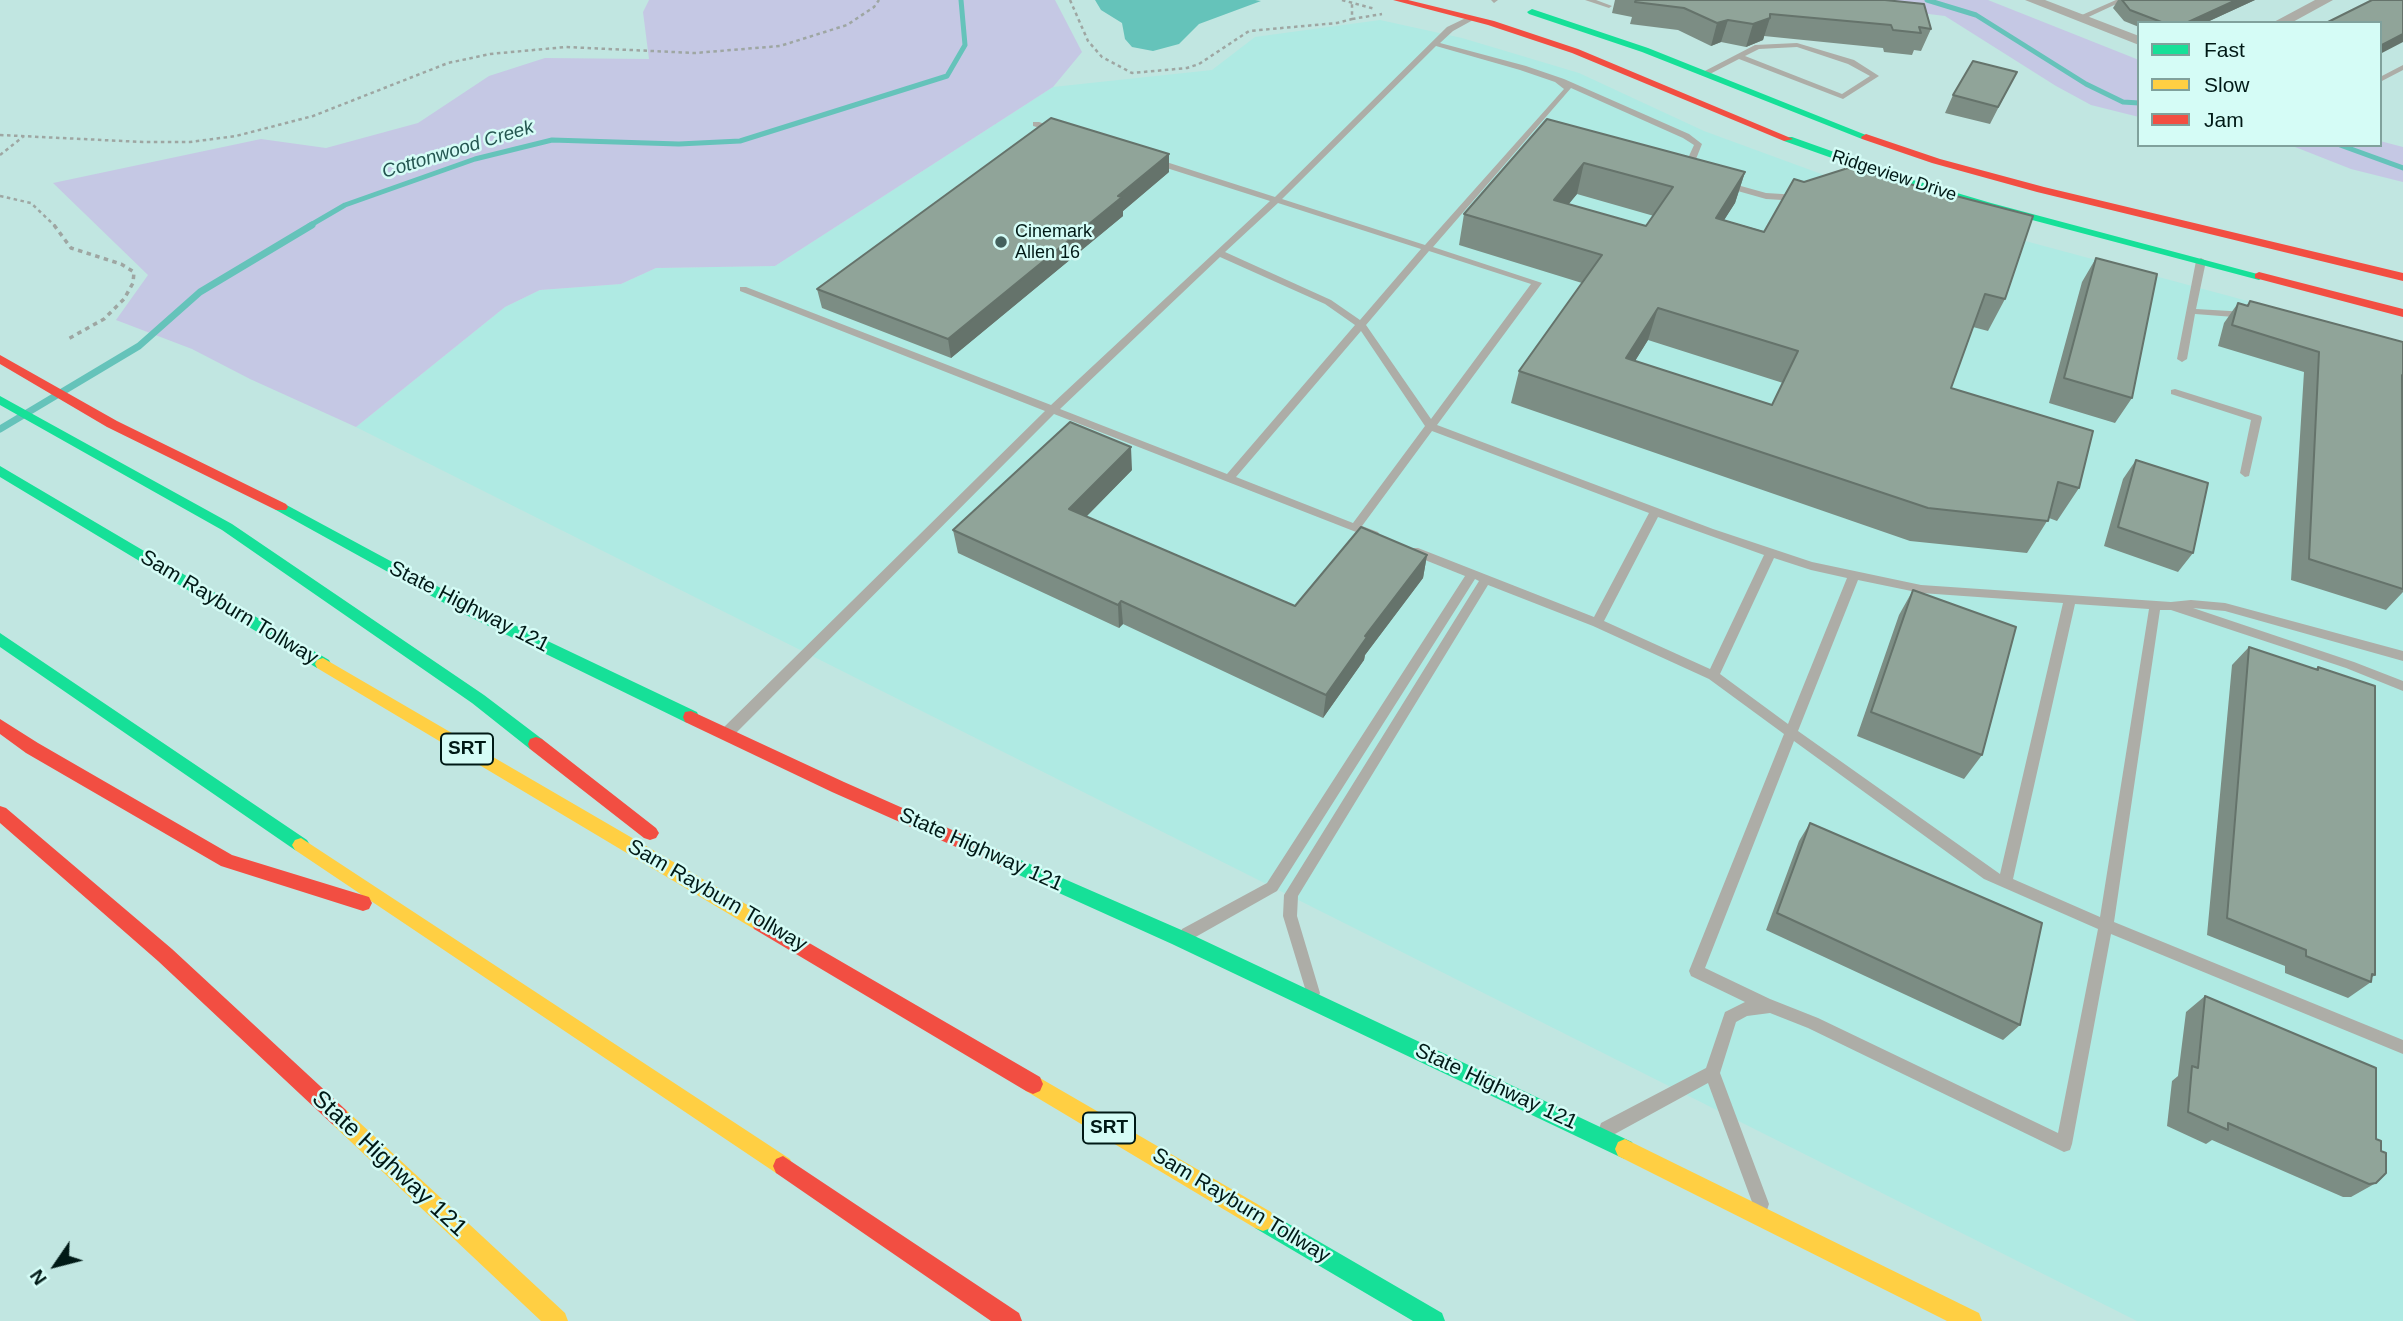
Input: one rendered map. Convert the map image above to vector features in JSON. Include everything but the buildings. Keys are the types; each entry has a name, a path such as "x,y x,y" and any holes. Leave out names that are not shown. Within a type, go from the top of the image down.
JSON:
{"main road":[{"path":"1470,18 1501,3"},
{"name":"Ridgeview Drive","path":"1501,3 1599,33 1800,114 1885,145 2041,190 2403,277"},
{"name":"Ridgeview Drive","path":"1394,7 1470,18 1600,60 1857,170 2403,313"},
{"path":"1857,170 1885,145"},
{"name":"State Highway 121","path":"0,359 112,424 259,495 469,610 726,734 1179,938 1597,1135 1972,1321"},
{"path":"0,400 227,527 478,699 770,927"},
{"name":"Sam Rayburn Tollway","path":"0,471 1434,1321"},
{"path":"0,639 399,913 756,1148 1011,1321"},
{"path":"0,725 32,748 228,861 399,913"},
{"name":"State Highway 121","path":"0,813 165,955 557,1321"}],"street":[{"path":"2032,0 2137,40"},
{"path":"2283,21 2326,0"}],"lane":[{"path":"1588,0 1609,6"},
{"path":"2080,18 2122,0"},
{"path":"726,734 1052,410 1276,200 1450,29 1470,18"},
{"path":"1436,44 1504,61 1558,80 1686,136 1698,144 1693,157 1679,172"},
{"path":"1703,74 1758,47 1797,46 1851,62 1875,76 1843,97 1741,57"},
{"path":"2382,79 2403,67"},
{"path":"1229,479 1427,248 1568,89 1558,80"},
{"path":"1036,124 1062,132"},
{"path":"1530,133 1541,136"},
{"path":"1140,157 1537,283 1355,528"},
{"path":"1668,169 1692,175"},
{"path":"1716,182 1766,196 1805,198"},
{"path":"1219,253 1328,302 1361,325 1431,427 1654,512 1811,566 1921,589 2171,606 2191,604 2225,607 2403,656"},
{"path":"2182,359 2201,261"},
{"path":"743,289 1597,623 1713,676 1989,875 2403,1047"},
{"path":"2191,311 2262,316"},
{"path":"2175,392 2257,418 2245,473"},
{"path":"1597,623 1654,512"},
{"path":"1713,676 1771,552"},
{"path":"1854,575 1696,971 1907,1067 2064,1144 2106,925 2155,605"},
{"path":"1179,938 1272,887 1479,577"},
{"path":"1316,1003 1290,916 1291,895 1479,577"},
{"path":"2005,883 2070,599"},
{"path":"2171,606 2403,685"},
{"path":"1766,1217 1712,1073 1730,1017 1745,1009 1770,1006"},
{"path":"1597,1135 1712,1073"}],"path":[{"path":"0,135 143,142 190,142 236,136 313,116 449,63 490,54 566,47 695,52 768,47 812,38 847,25 874,7 879,0"},
{"path":"1070,0 1088,41 1102,57 1132,73 1173,70 1199,64 1249,31 1337,23 1394,7"},
{"path":"1352,2 1352,19"},
{"path":"0,155 25,135"},
{"path":"0,196 32,204 49,218 71,248 121,264 134,272 133,283 124,299 104,319 68,339"}],"shaded area":[{"path":"649,0 1055,0 1082,52 1053,87 775,266 656,268 621,284 540,290 505,307 356,427 250,379 192,349 116,320 148,275 53,183 261,139 326,148 418,123 489,76 545,58 649,59 643,12"},
{"path":"1095,0 1261,1 1199,24 1179,44 1153,51 1132,47 1125,39 1122,23 1101,10"},
{"path":"1815,0 1988,0 2137,59 2137,116 2091,105 1945,16"},
{"path":"1380,20 1462,38 1579,73 1704,131 1944,219 2403,343 2403,1321 2137,1321 356,427 505,307 540,290 621,284 656,268 775,266 1053,87 1212,70 1255,37"},
{"path":"2382,142 2403,147 2403,182 2351,169 2295,147 2382,147"}],"waterway":[{"name":"Cottonwood Creek","path":"309,226 345,205 475,159 552,140 679,144 740,141 947,76 965,45 961,0"},
{"path":"1927,0 1976,15 2086,84 2123,102 2137,103"},
{"path":"2345,147 2403,168"},
{"name":"Cottonwood Creek","path":"0,429 139,346 200,292 312,225"}],"traffic: fast":[{"path":"1532,12 1645,50 1866,137"},
{"path":"1788,139 1909,182 1987,205 2259,276"},
{"path":"0,400 227,527 478,699 536,744"},
{"path":"0,471 323,664"},
{"path":"281,507 469,610 691,717"},
{"path":"0,639 301,845"},
{"path":"1014,865 1179,938 1625,1149"},
{"path":"1263,1220 1434,1321"}],"traffic: slow":[{"path":"323,664 761,923"},
{"path":"301,845 783,1166"},
{"path":"1033,1084 1263,1220"},
{"path":"339,1117 557,1321"},
{"path":"1625,1149 1971,1321"}],"traffic: jam":[{"path":"1397,0 1491,23 1575,51 1788,139"},
{"path":"1866,137 1936,161 2041,190 2403,277"},
{"path":"2259,276 2403,313"},
{"path":"0,359 112,424 281,507"},
{"path":"691,717 838,787 1014,865"},
{"path":"0,725 32,748 227,861 363,903"},
{"path":"536,744 650,833"},
{"path":"0,813 165,955 339,1117"},
{"path":"761,923 1033,1084"},
{"path":"783,1166 1011,1321"}],"place":[{"name":"Cinemark Allen 16","path":"1001,242"}]}
